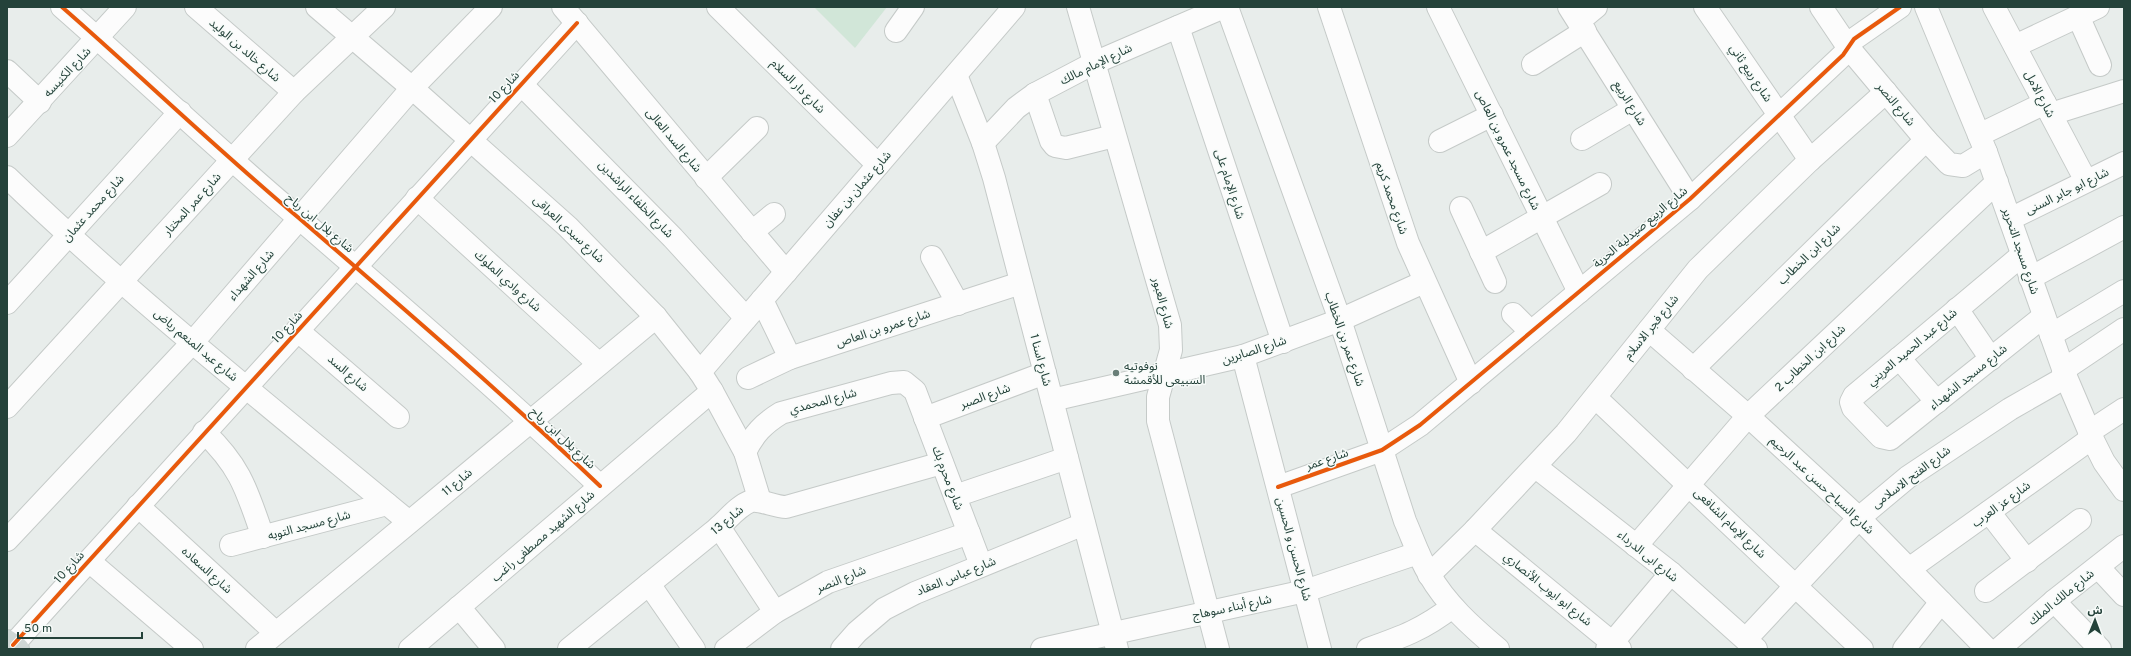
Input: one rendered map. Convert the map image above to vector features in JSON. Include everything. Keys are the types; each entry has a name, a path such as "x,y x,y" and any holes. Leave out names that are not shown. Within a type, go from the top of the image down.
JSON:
{"street":[{"name":"شارع بلال ابن رباح","path":"62,7 299,219 357,267 531,420 600,486"},
{"name":"شارع الكنيسه","path":"7,136 98,39 125,7"},
{"name":"شارع خالد بن الوليد","path":"196,7 294,92"},
{"name":"شارع سيدى العراقى","path":"317,7 412,88 568,227 656,316 700,372 712,391 745,452 760,501"},
{"name":"شارع عمر المختار","path":"7,407 294,92 384,7"},
{"name":"شارع الشهداء","path":"7,540 192,343 412,88 492,7"},
{"name":"شارع دار السلام","path":"718,7 878,165"},
{"path":"896,31 913,7"},
{"name":"شارع عثمان بن عفان","path":"700,372 1014,7"},
{"name":"شارع العبور","path":"1078,7 1114,136 1170,325 1171,350 1158,397 1158,421 1218,649"},
{"name":"شارع محمد كريم","path":"1329,7 1394,204 1424,282 1471,383"},
{"name":"شارع مسجد عمرو بن العاص","path":"1438,7 1579,292"},
{"path":"1533,64 1578,20 1596,7"},
{"name":"شارع ربيع ثاني","path":"1705,7 1810,160"},
{"name":"شارع النصر","path":"1821,7 1848,47 1926,140 1949,164 1954,166 1963,166 1983,143 2048,109 2124,91"},
{"name":"شارع الربيع صيدلية الحرية","path":"1382,450 1420,425 1690,199 1843,56 1854,39 1900,7"},
{"name":"شارع مسجد التحرير","path":"1926,7 1942,40 1983,143 2047,326 2090,435 2122,485"},
{"name":"شارع الامل","path":"1994,7 2086,181"},
{"name":"شارع الإمام مالك","path":"984,143 1016,108 1035,94 1094,63 1221,8"},
{"name":"شارع عمر بن الخطاب","path":"1221,8 1340,320 1382,450 1418,553 1429,574 1452,607 1492,648"},
{"path":"2015,46 2091,10 2100,65"},
{"name":"شارع 10","path":"12,645 245,386 357,267 417,198 521,84 573,13"},
{"name":"شارع السد العالى","path":"573,13 706,178 786,272"},
{"name":"شارع الربيع","path":"1578,20 1690,199"},
{"name":"شارع الإمام على","path":"1178,27 1283,342"},
{"path":"7,71 40,102"},
{"name":"شارع اسنا 1","path":"956,75 984,143 1115,641"},
{"name":"شارع الخلفاء الراشدين","path":"521,84 657,221 746,318"},
{"name":"شارع فجر الاسلام","path":"1429,574 1475,530 1536,467 1596,398 1698,269 1810,160 1886,92"},
{"path":"1035,94 1051,141 1055,146 1066,148 1114,136"},
{"path":"1582,139 1633,109"},
{"name":"شارع محمد عثمان","path":"7,303 180,112"},
{"path":"1440,141 1492,116"},
{"path":"706,178 757,128"},
{"name":"شارع ابن الخطاب","path":"1693,368 1926,140"},
{"name":"شارع ابو جابر السنى","path":"2010,219 2124,163"},
{"name":"شارع عبد المنعم رياض","path":"7,177 68,236 192,343 409,522"},
{"name":"شارع ابن الخطاب 2","path":"1636,546 1748,416 1997,182"},
{"path":"1481,252 1600,184"},
{"name":"شارع وادي الملوك","path":"417,198 599,364"},
{"path":"1461,208 1495,282"},
{"path":"752,232 774,214"},
{"path":"2030,278 2124,227"},
{"name":"شارع عبد الحميد العريني","path":"1893,438 1887,439 1881,437 1853,408 1851,402 1854,396 2022,255"},
{"path":"932,257 958,304"},
{"name":"شارع الصابرين","path":"1052,400 1243,356 1340,320 1424,282"},
{"name":"شارع عمرو بن العاص","path":"748,378 790,358 1021,284"},
{"path":"2047,326 2124,291"},
{"path":"762,300 790,358"},
{"path":"1957,309 1991,359"},
{"path":"1513,314 1531,332"},
{"name":"شارع 11","path":"257,649 656,316"},
{"name":"شارع مسجد الشهداء","path":"1893,438 1991,359 2047,326"},
{"name":"شارع الفتح الاسلامى","path":"1751,644 1796,585 1859,518 1908,477 1958,442 2065,373 2124,329"},
{"name":"شارع السد","path":"297,330 398,417"},
{"name":"شارع السباح حسن عبد الرحيم","path":"1649,330 1748,416 1859,518 1987,649"},
{"name":"شارع الحسن و الحسين","path":"1243,356 1320,649"},
{"path":"1899,358 1937,402"},
{"name":"شارع الصبر","path":"925,418 1045,374"},
{"name":"شارع المحمدي","path":"745,452 753,436 765,422 780,413 897,381 904,382 915,391"},
{"name":"شارع الشهيد مصطفى راغب","path":"410,649 712,391"},
{"name":"شارع محرم بك","path":"915,391 981,565"},
{"name":"شارع الإمام الشافعى","path":"1596,398 1690,484 1862,649"},
{"name":"شارع عز العرب","path":"1909,569 1989,512 2124,409"},
{"path":"204,432 220,447 234,465 245,484 263,537"},
{"name":"شارع عمر","path":"1278,487 1382,450"},
{"path":"955,496 1067,458"},
{"path":"760,501 776,507 786,507 942,463"},
{"name":"شارع ابى الدرداء","path":"1536,467 1670,573 1751,644"},
{"name":"شارع 13","path":"570,649 719,527 743,505 751,501 760,501"},
{"name":"شارع مسجد التوبه","path":"231,545 387,504"},
{"name":"شارع السعاده","path":"138,506 276,633"},
{"path":"1989,512 2027,561"},
{"path":"1986,591 2080,520"},
{"name":"شارع عباس العقاد","path":"842,649 856,632 884,609 914,593 1084,524"},
{"path":"719,527 775,612"},
{"name":"شارع ابو ايوب الأنصاري","path":"1475,530 1613,647"},
{"name":"شارع النصر","path":"726,649 775,612 828,582 969,533"},
{"name":"شارع مالك الملك","path":"1999,649 2054,601 2124,546"},
{"name":"شارع أبناء سوهاج","path":"1042,649 1115,641 1208,612 1305,591 1418,553"},
{"path":"89,560 192,649"},
{"path":"2098,567 2124,595"},
{"path":"1613,647 1670,573"},
{"path":"649,584 694,649"},
{"path":"2054,601 2100,649"},
{"path":"1904,649 1941,602"},
{"path":"459,607 494,649"},
{"path":"1368,649 1426,626 1452,607"}],"green space":[{"path":"814,7 887,7 855,48"}],"cycle path":[{"path":"62,7 240,167 489,384 600,486"},
{"path":"1278,487 1382,450 1420,425 1690,199 1843,55 1854,39 1900,7"},
{"path":"13,645 577,23"}],"place":[{"name":"نوفوتيه السبيعى للأقمشة","path":"1116,373"}]}
